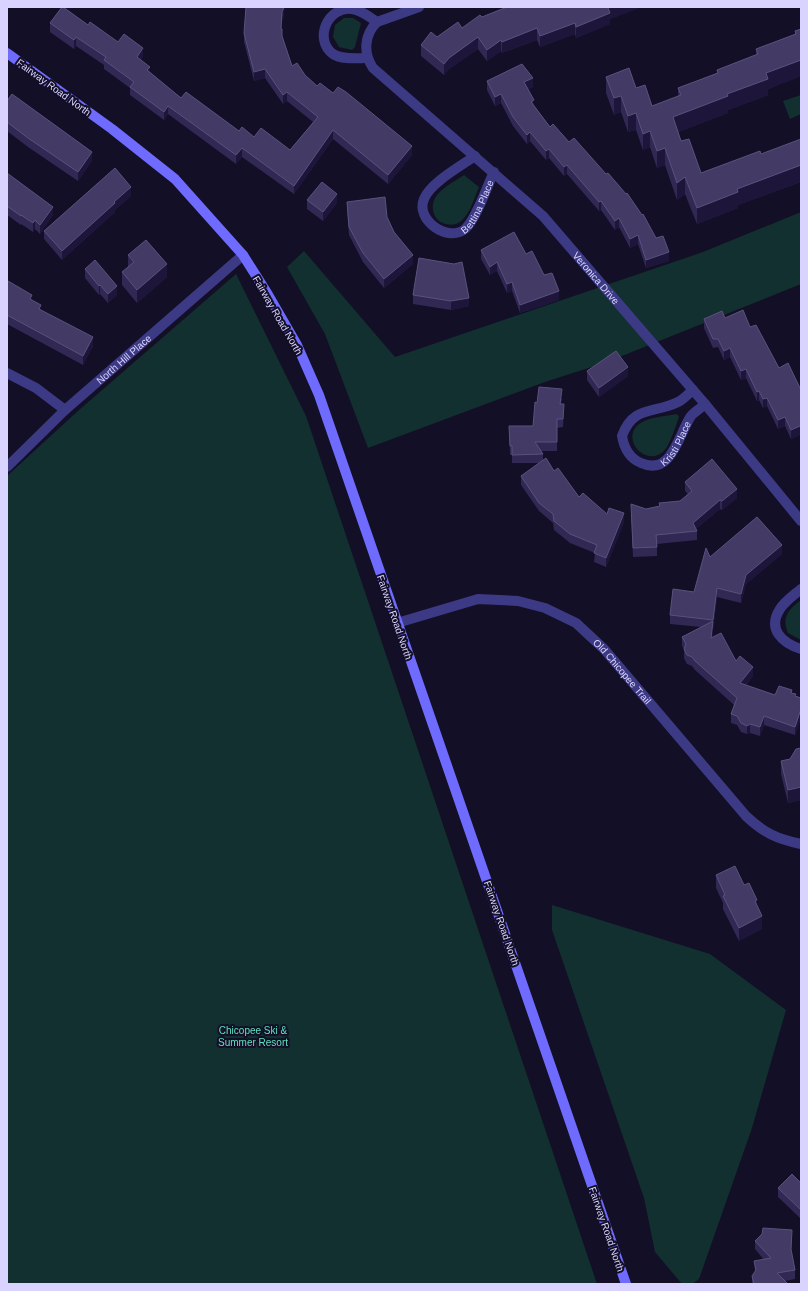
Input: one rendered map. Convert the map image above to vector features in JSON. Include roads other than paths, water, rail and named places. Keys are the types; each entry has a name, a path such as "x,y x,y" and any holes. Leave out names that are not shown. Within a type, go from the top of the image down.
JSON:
{"main road":[{"name":"Fairway Road North","path":"7,53 112,129 174,179 243,255 297,345 319,395 626,1284"}],"street":[{"path":"377,22 358,10 346,9 332,15 324,29 324,39 334,54 342,57 367,58 367,39 377,22 419,7"},
{"name":"Veronica Drive","path":"367,58 373,68 543,216 705,404 801,521"},
{"name":"Bettina Place","path":"475,156 434,186 426,196 422,205 423,211 433,226 449,233 456,233 465,230 483,198 494,172"},
{"name":"North Hill Place","path":"7,467 65,410 243,255"},
{"path":"7,373 36,388 65,410"},
{"name":"Kristi Place","path":"693,390 679,402 646,411 631,419 622,436 626,449 630,455 643,464 651,465 666,460 676,446 691,416 705,404"},
{"path":"801,590 780,609 776,624 777,632 786,643 801,649"},
{"name":"Old Chicopee Trail","path":"397,623 478,599 518,601 532,604 546,608 576,623 604,649 746,816 761,830 783,840 801,844"}],"park label":[{"name":"Chicopee Ski & Summer Resort","path":"253,1036"}]}
